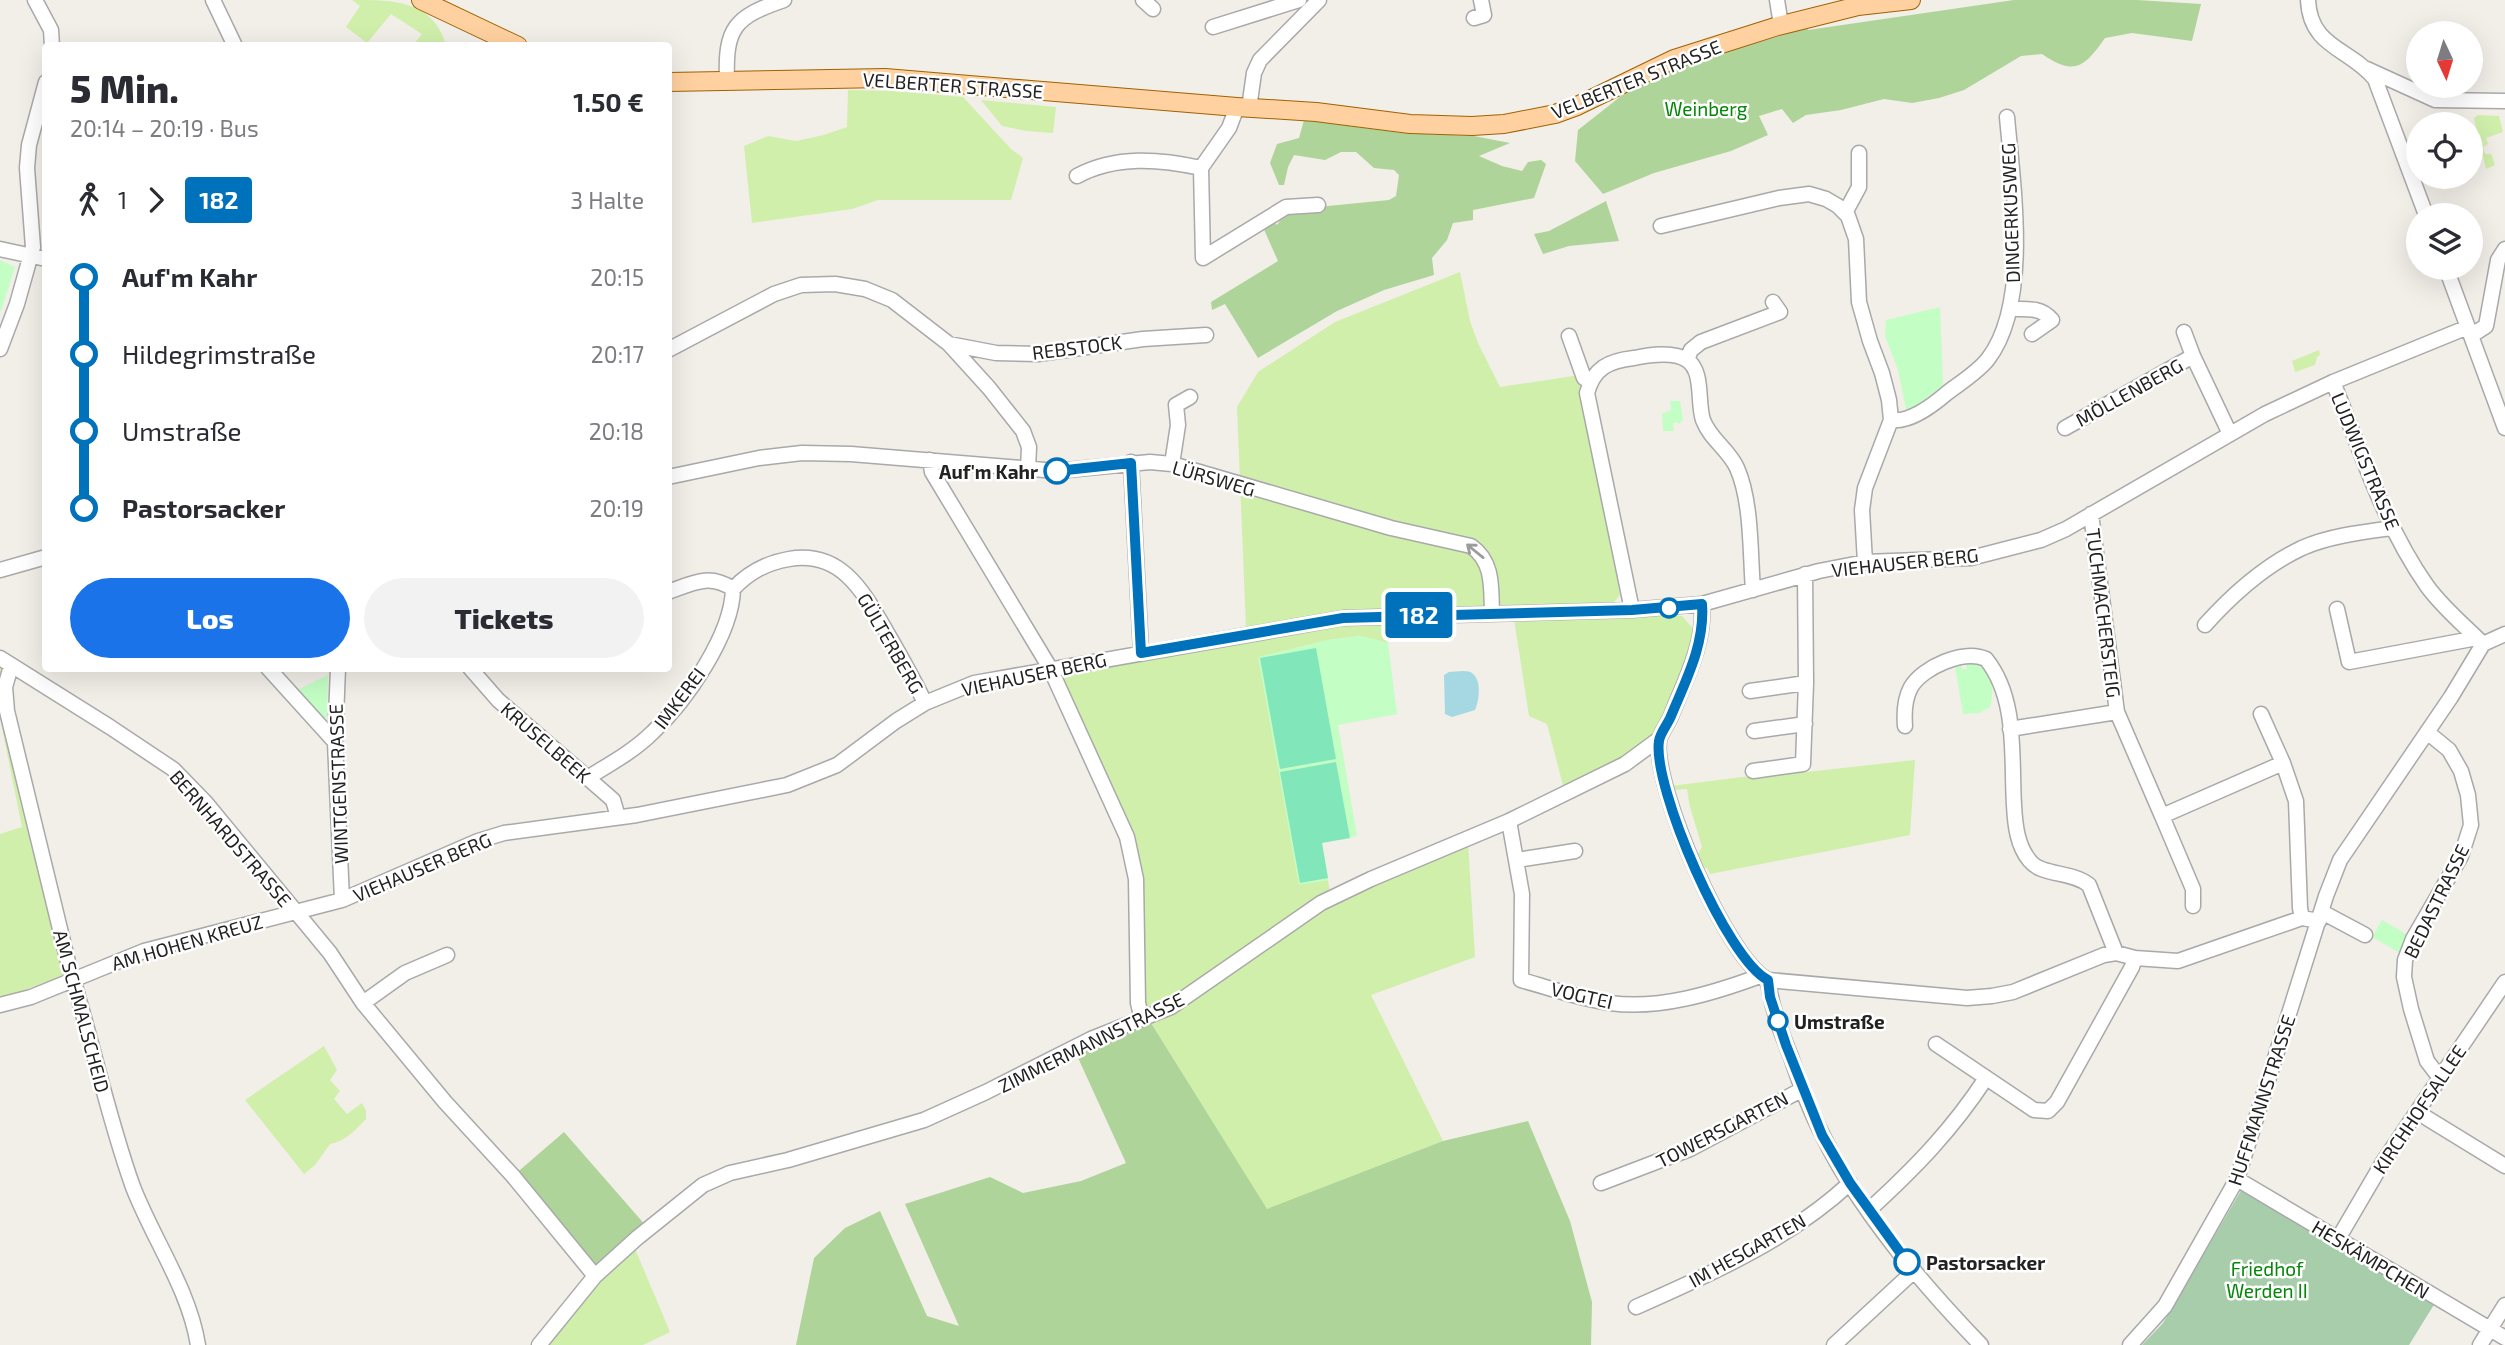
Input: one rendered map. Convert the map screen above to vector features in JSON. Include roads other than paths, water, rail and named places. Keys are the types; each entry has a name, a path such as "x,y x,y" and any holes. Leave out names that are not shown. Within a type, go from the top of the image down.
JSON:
{"main road":[{"path":"421,0 510,42"},
{"name":"VELBERTER STRASSE","path":"672,82 885,78 1472,126 1524,121 1577,106 1674,59 1858,3 1911,0"}],"street":[{"path":"35,0 51,30 52,42"},
{"path":"213,0 233,42"},
{"path":"727,81 726,51 739,23 750,12 784,0"},
{"path":"1213,27 1299,0"},
{"path":"1318,205 1286,207 1203,258 1201,167 1243,108 1260,61 1319,0"},
{"path":"1474,18 1484,15 1481,0"},
{"path":"1777,0 1782,25"},
{"path":"2308,0 2310,20 2319,34 2366,69 2375,79 2422,203"},
{"path":"2366,69 2435,100 2505,101"},
{"path":"0,349 38,258 33,247 27,168 29,145 42,97"},
{"name":"DINGERKUSWEG","path":"1891,420 1908,419 1944,396 1987,361 2002,338 2011,309 2014,276 2014,219 2007,117"},
{"path":"1845,213 1859,187 1859,153"},
{"path":"1077,176 1092,168 1137,160 1167,160 1201,167"},
{"path":"1661,226 1779,198 1809,194 1826,199 1845,213 1856,239 1859,302 1882,373 1891,420 1865,488 1862,510 1865,562"},
{"path":"0,249 38,258"},
{"path":"2501,255 2505,275"},
{"path":"2470,331 2486,326 2501,255"},
{"path":"2451,280 2505,428"},
{"path":"672,348 774,294 801,285 835,284 865,289 892,300 949,344 989,388 1023,432 1029,447 1028,470"},
{"path":"1687,360 1691,350 1701,342 1780,312 1773,302"},
{"name":"DINGERKUSWEG","path":"2011,309 2037,310 2046,313 2052,320 2032,334"},
{"name":"VIEHAUSER BERG","path":"296,913 342,900 478,841 504,833 618,817 787,785 836,765 925,703 974,683 1343,618 1632,610 1702,604 1805,574 1865,562 1971,558 2041,540 2265,414 2333,382 2470,331"},
{"name":"MÖLLENBERG","path":"2184,332 2231,433"},
{"name":"REBSTOCK","path":"949,344 996,353 1038,354 1143,339 1206,335"},
{"path":"1569,336 1584,378 1591,381"},
{"path":"1632,610 1587,393 1596,372 1606,365 1628,358 1671,355 1687,360 1695,369 1699,407 1707,431 1736,465 1743,487 1753,590"},
{"name":"MÖLLENBERG","path":"2065,428 2193,356"},
{"name":"LUDWIGSTRASSE","path":"2333,382 2392,528 2427,586 2453,617 2480,641"},
{"path":"1171,464 1178,425 1176,405 1190,397"},
{"name":"LÜRSWEG","path":"672,476 759,458 802,453 851,454 1057,471 1131,463 1171,464 1380,524 1471,546 1487,564 1492,614"},
{"path":"930,460 932,472 1050,668 1127,836 1133,855 1138,919 1138,1003 1142,1019"},
{"path":"1131,463 1141,653"},
{"name":"TUCHMACHERSTEIG","path":"2091,514 2117,712 2193,889 2193,906"},
{"path":"2205,625 2263,570 2304,547 2354,534 2392,528"},
{"path":"0,570 42,558"},
{"name":"GÜLTERBERG","path":"733,589 755,570 774,561 817,559 844,572 860,588 909,670 925,703"},
{"path":"1753,771 1803,764 1806,683 1805,574"},
{"path":"672,591 712,579 733,589"},
{"name":"IMKEREI","path":"587,778 643,741 677,706 719,639 730,612 733,589"},
{"path":"1702,604 1701,642 1659,739 1664,784 1677,827 1735,947 1764,978 1822,1135 1850,1183 1914,1271 1981,1345"},
{"path":"2337,609 2349,662 2480,641 2505,634"},
{"name":"HUFFMANNSTRASSE","path":"2130,1345 2165,1306 2237,1179 2340,860 2427,732 2480,641"},
{"path":"1905,726 1909,690 1916,680 1927,671 1971,655 1986,659 2004,688 2009,712 2015,828 2025,855 2038,867 2081,878 2089,885 2116,953"},
{"name":"BERNHARDSTRASSE","path":"6,662 173,769 206,803 330,953 363,1003 445,1102 513,1176 595,1276"},
{"name":"AM SCHMALSCHEID","path":"6,662 7,711 73,980 108,1109 141,1208 180,1290 198,1345"},
{"path":"272,672 335,742"},
{"name":"WINTGENSTRASSE","path":"338,672 335,742 342,900"},
{"name":"KRUSELBEEK","path":"477,672 498,700 613,800 618,817"},
{"path":"1750,691 1806,683"},
{"name":"TUCHMACHERSTEIG","path":"2010,729 2117,712"},
{"path":"2261,714 2283,763 2296,801 2302,918"},
{"path":"1754,731 1805,724"},
{"name":"BEDASTRASSE","path":"2427,732 2449,750 2460,771 2468,795 2471,825 2461,856 2413,939 2405,960 2403,977 2411,1009 2427,1061 2440,1078"},
{"name":"ZIMMERMANNSTRASSE","path":"540,1345 595,1276 703,1185 730,1173 788,1160 924,1120 1091,1039 1171,1006 1321,903 1371,878 1509,821 1625,764 1659,739"},
{"path":"2162,816 2283,763"},
{"name":"VOGTEI","path":"1509,821 1522,894 1521,980 1586,999 1622,1004 1680,999 1764,978"},
{"path":"1517,860 1575,851"},
{"name":"AM HOHEN KREUZ","path":"0,1005 31,997 144,951 278,915 296,913"},
{"path":"1764,978 1967,998 2013,992 2104,954 2116,953 2134,958 2178,961 2302,918 2320,916 2365,935"},
{"path":"363,1003 405,973 447,954"},
{"path":"1936,1044 2029,1108 2045,1111 2054,1107 2132,967 2134,958"},
{"name":"KIRCHHOFSALLEE","path":"2338,1239 2383,1162 2505,982"},
{"path":"1869,1210 1920,1164 1966,1108 1986,1078"},
{"name":"TOWERSGARTEN","path":"1601,1183 1690,1149 1803,1089"},
{"path":"2417,1112 2505,1166"},
{"name":"HESKÄMPCHEN","path":"2237,1179 2505,1338"},
{"name":"IM HESGARTEN","path":"1636,1307 1722,1268 1767,1242 1819,1208 1850,1183"},
{"path":"1835,1345 1914,1271"},
{"path":"2480,1345 2505,1306"}],"water":[{"path":"1449,672 1468,672 1476,677 1479,692 1475,710 1452,717 1445,714 1444,675"}],"place":[{"name":"Auf'm Kahr","path":"1057,471"},
{"name":"Umstraße","path":"1778,1021"},
{"name":"Pastorsacker","path":"1907,1262"}],"park label":[{"name":"Weinberg","path":"1706,108"},
{"name":"Friedhof Werden II","path":"2267,1279"}]}
